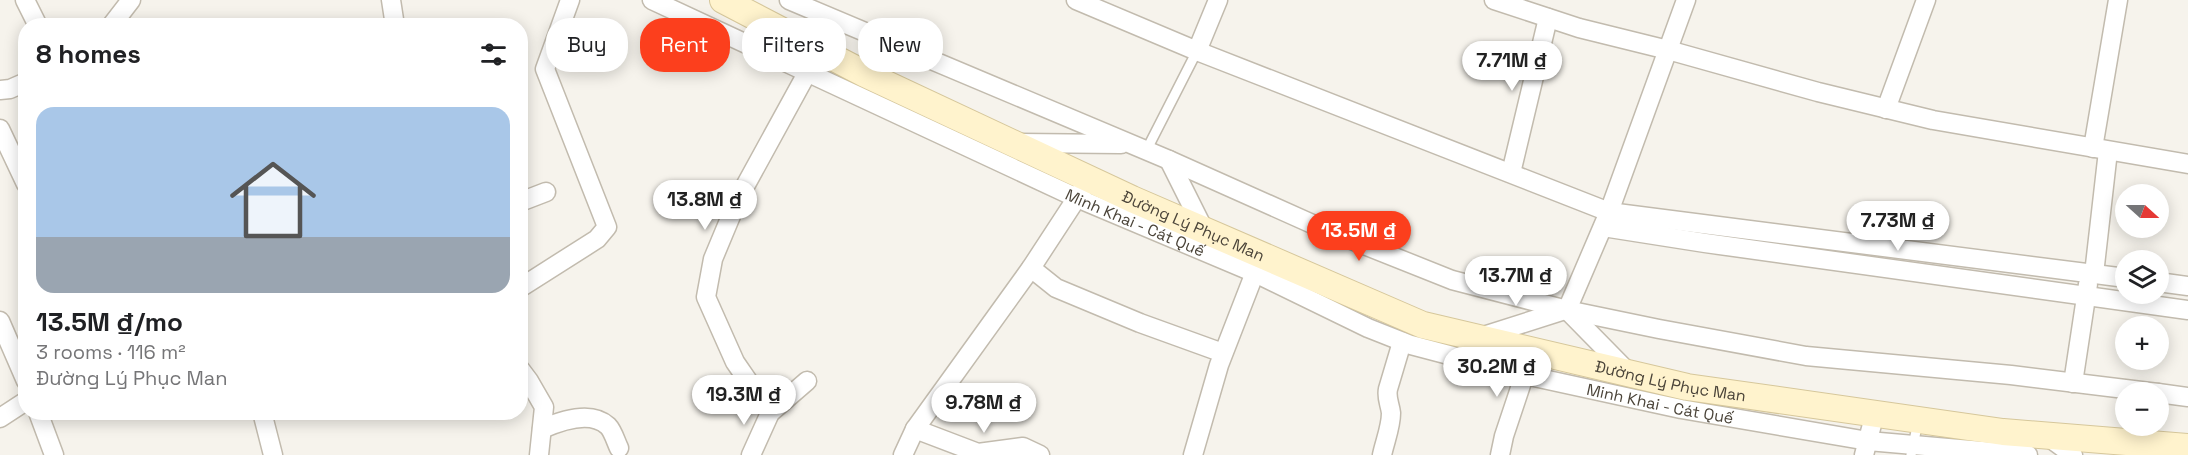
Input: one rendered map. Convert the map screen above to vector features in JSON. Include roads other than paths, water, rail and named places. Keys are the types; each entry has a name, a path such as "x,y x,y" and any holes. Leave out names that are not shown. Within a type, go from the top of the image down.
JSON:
{"main road":[{"name":"Đường Lý Phục Man","path":"723,0 758,18"},
{"name":"Đường Lý Phục Man","path":"846,64 1013,143 1083,189 1204,230 1258,264 1423,325 1476,338 1529,363 1629,373 1687,387 2004,432 2188,447"}],"street":[{"path":"25,0 34,18"},
{"path":"121,18 132,0"},
{"path":"391,0 394,18"},
{"path":"528,283 597,239 608,227 545,69 570,0"},
{"name":"Minh Khai - Cát Quế","path":"652,0 807,74 1258,264 1368,328 1402,342 1529,363 1682,408 1866,448 2028,455"},
{"path":"789,0 1169,160 1319,227 1452,280 1567,310 1806,356 2115,388"},
{"path":"1076,0 1197,51 1511,173 1606,219 1728,246 2188,310"},
{"path":"1197,51 1218,0"},
{"path":"1494,0 1579,28 1886,109 1933,120 2188,164"},
{"path":"1476,338 1567,310 1606,219 1686,0"},
{"path":"1886,109 1926,0"},
{"path":"2073,383 2086,295 2092,274 2100,150 2118,0"},
{"path":"1511,173 1548,18"},
{"path":"770,413 735,362 706,297 712,259 738,199 807,74"},
{"path":"0,90 18,86"},
{"path":"0,129 18,167"},
{"path":"1013,143 1129,144"},
{"path":"1169,160 1204,230"},
{"path":"903,455 915,429 1031,268 1083,189"},
{"path":"528,199 546,192"},
{"path":"1606,219 2115,277"},
{"path":"1193,455 1223,353 1258,264"},
{"path":"1031,268 1056,288 1140,323 1223,353"},
{"path":"2169,283 2188,286"},
{"path":"1567,310 1629,373"},
{"path":"0,321 18,363"},
{"path":"1382,455 1391,411 1387,396 1388,389 1402,342"},
{"path":"1500,455 1504,436 1529,363"},
{"path":"528,380 544,407 539,455"},
{"path":"751,455 770,413 807,381"},
{"path":"2169,394 2188,397"},
{"path":"0,418 18,406"},
{"path":"1866,448 1875,413"},
{"path":"542,429 566,419 591,419 608,426 620,448"},
{"path":"41,420 54,455"},
{"path":"264,420 273,455"},
{"path":"915,429 978,453 1022,451 1040,455"},
{"path":"2046,435 2073,455"}],"lane":[{"path":"1146,151 1197,51"},
{"path":"1912,451 1919,420"}]}
